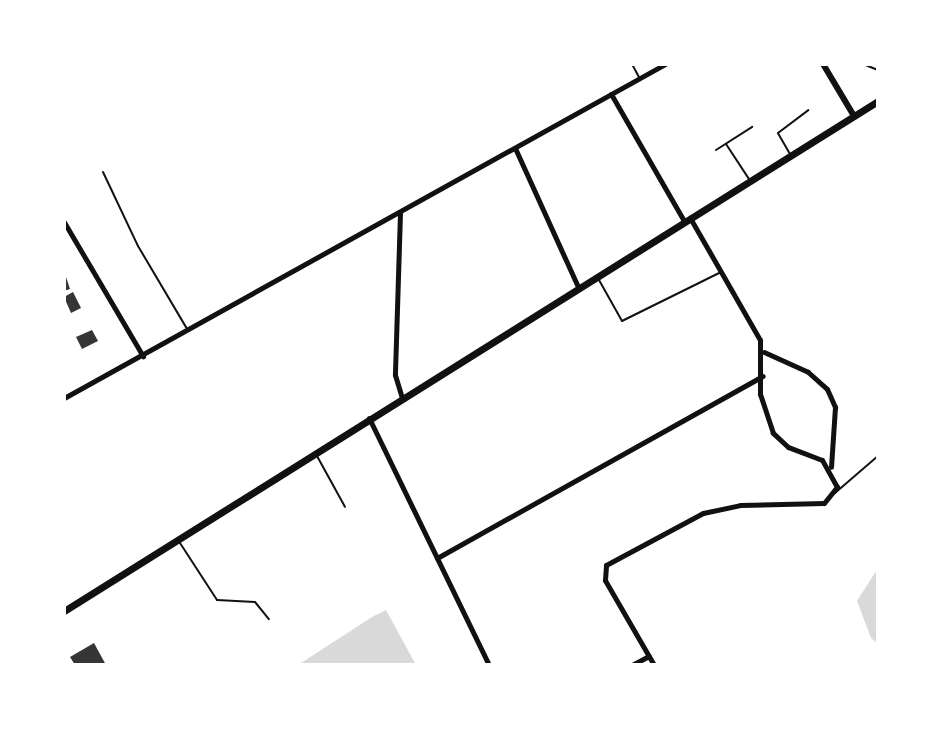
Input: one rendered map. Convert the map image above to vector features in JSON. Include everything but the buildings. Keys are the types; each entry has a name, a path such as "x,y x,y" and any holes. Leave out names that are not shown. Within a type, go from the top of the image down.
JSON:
{"main road":[{"path":"64,611 878,101"}],"street":[{"path":"64,398 665,64"},
{"path":"823,64 854,116"},
{"path":"611,94 722,272 763,352 761,404 773,433 788,447 817,456 831,468"},
{"path":"515,148 578,287"},
{"path":"400,212 395,375 402,398"},
{"path":"64,222 143,356"},
{"path":"654,665 605,580 606,565 703,513 740,505 824,503 835,493 831,468 835,407 827,389 808,372 763,352"},
{"path":"437,558 763,376"},
{"path":"369,418 489,665"},
{"path":"632,665 649,656"}],"lane":[{"path":"632,64 640,78"},
{"path":"863,64 878,70"},
{"path":"790,155 778,133 808,110"},
{"path":"716,150 752,127"},
{"path":"726,144 749,180"},
{"path":"103,172 138,246 187,330"},
{"path":"596,275 622,321 722,272"},
{"path":"315,452 345,507"},
{"path":"835,493 878,456"},
{"path":"177,539 217,600 255,602 269,619"}],"shaded area":[{"path":"878,568 878,644 871,638 857,601"},
{"path":"386,610 416,665 298,665 372,617"}]}
